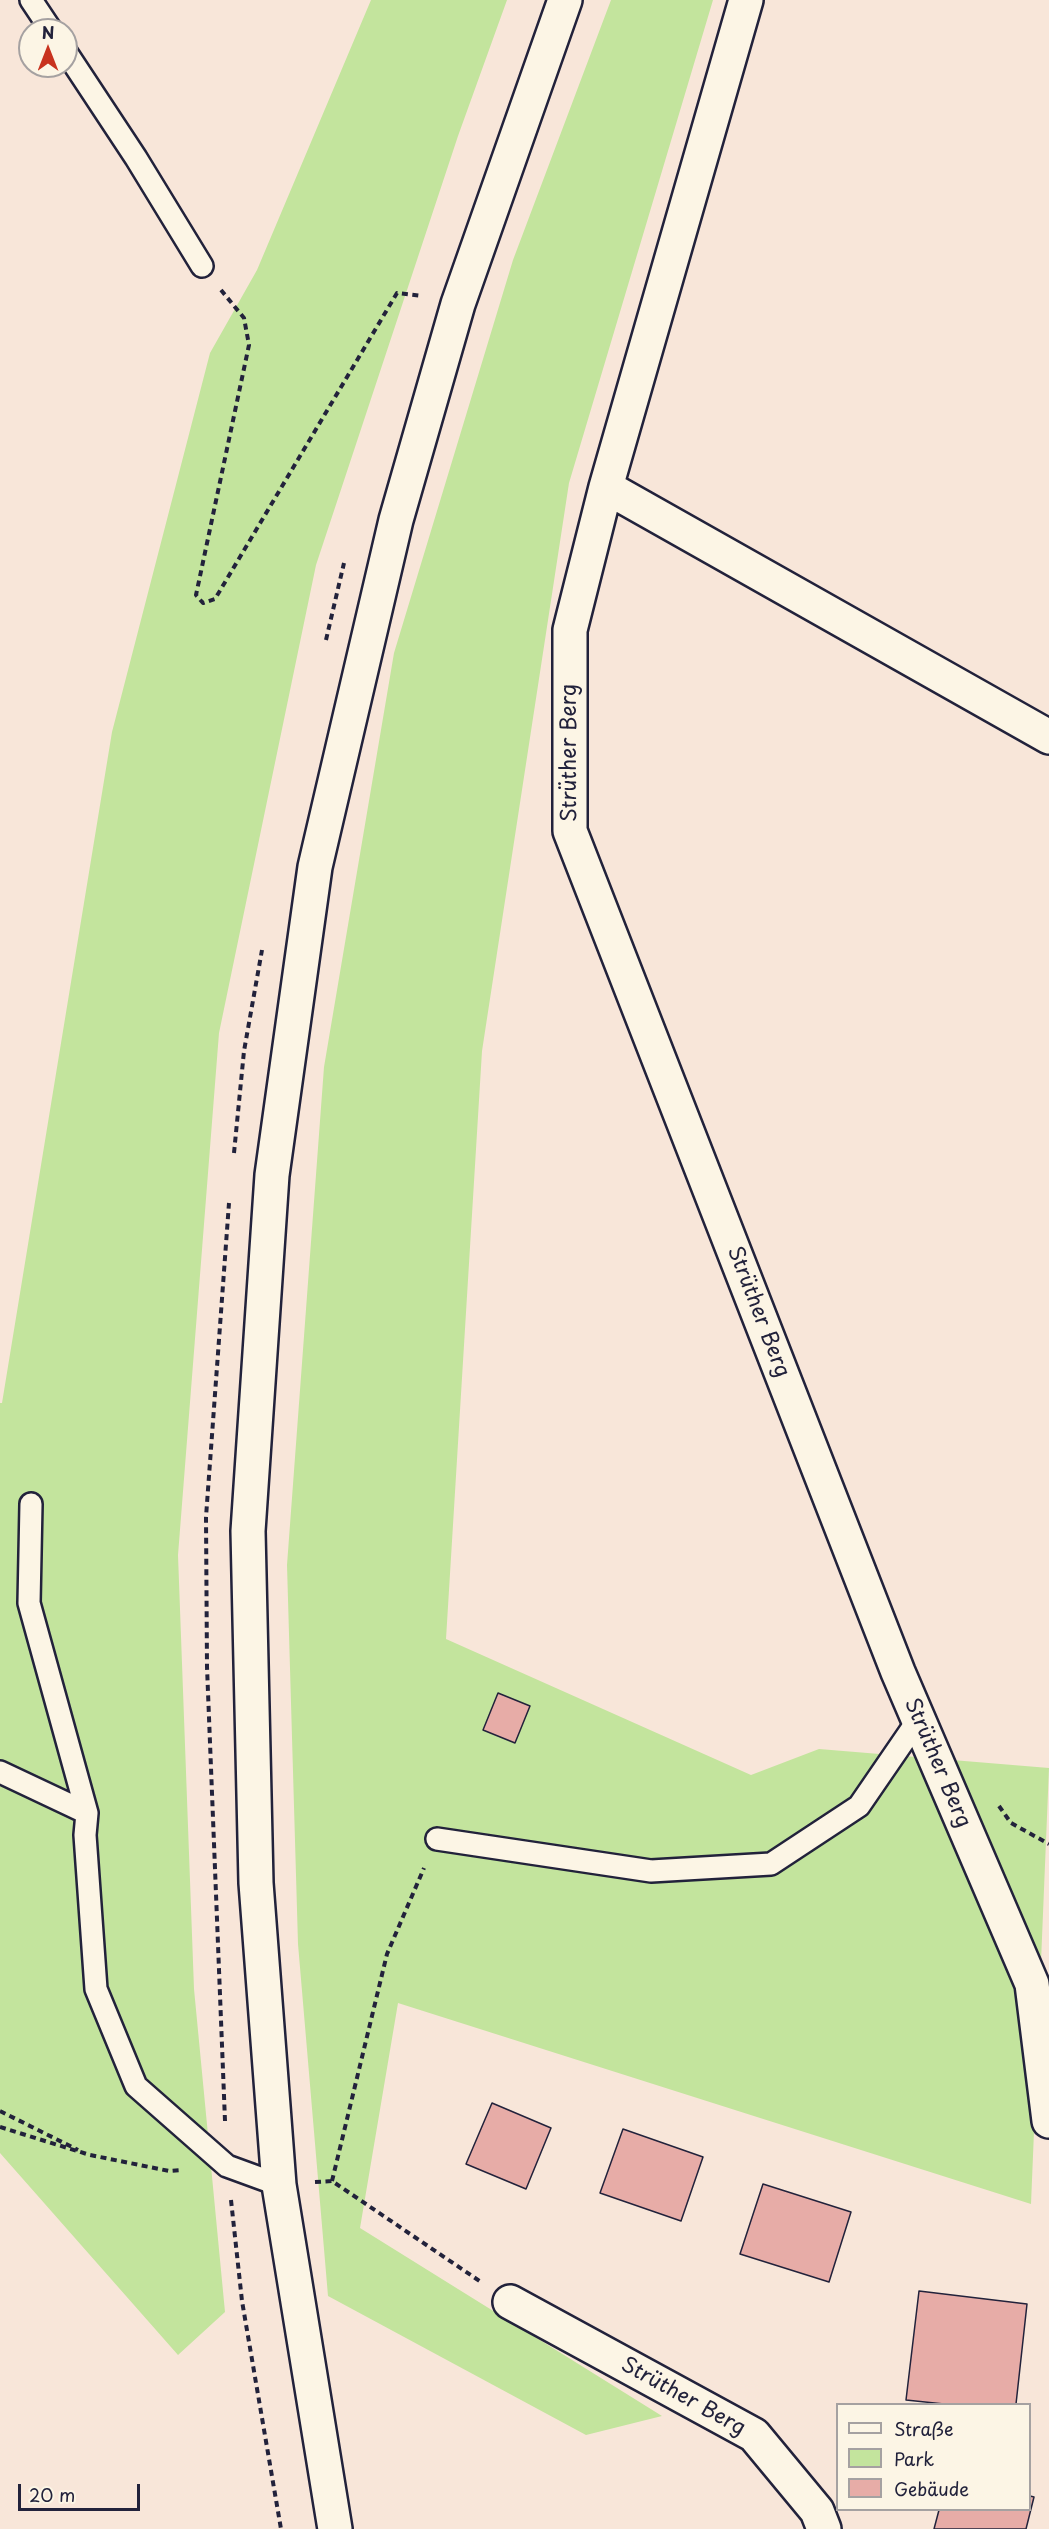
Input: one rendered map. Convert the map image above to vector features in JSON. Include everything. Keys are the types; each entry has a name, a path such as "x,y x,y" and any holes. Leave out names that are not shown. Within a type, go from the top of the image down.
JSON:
{"street":[{"path":"335,2529 279,2185 256,1883 248,1531 272,1176 315,867 396,520 458,304 565,0"},
{"name":"Strüther Berg","path":"746,0 606,487 570,630 570,831 918,1720 1032,1984 1049,2121"},
{"path":"606,487 1049,737"},
{"name":"Strüther Berg","path":"510,2302 754,2435 817,2511 824,2529"}],"lane":[{"path":"32,0 43,18"},
{"path":"78,70 136,158 202,266"},
{"path":"31,1504 29,1603 87,1813 85,1835 96,1989 136,2086 226,2166 279,2185"},
{"path":"437,1839 651,1871 771,1864 859,1806 918,1720"},
{"path":"0,1772 87,1813"}],"path":[{"path":"202,266 244,318 249,345 196,595 203,603 215,599 397,293 422,296"},
{"path":"332,2181 387,1954 437,1839"},
{"path":"0,2111 90,2156"},
{"path":"0,2127 90,2156 169,2171 226,2166"},
{"path":"279,2185 332,2181 510,2302"}],"green space":[{"path":"371,0 507,0 458,136 316,565 219,1033 178,1555 194,1989 225,2312 178,2355 0,2153 0,1403 2,1403 112,732 210,353 257,270"},
{"path":"611,0 713,0 569,483 482,1051 446,1639 751,1775 819,1749 1049,1768 1031,2204 398,2003 360,2228 662,2416 586,2435 328,2296 298,1944 287,1565 324,1067 394,653 513,260"}],"building":[{"path":"498,1693 530,1706 515,1743 483,1730"},
{"path":"492,2103 551,2128 526,2189 466,2164"},
{"path":"623,2129 703,2157 681,2221 600,2193"},
{"path":"763,2184 851,2212 829,2282 740,2254"},
{"path":"919,2291 1027,2304 1016,2403 934,2403 906,2400"},
{"path":"939,2511 1030,2511 1026,2529 934,2529"}]}
